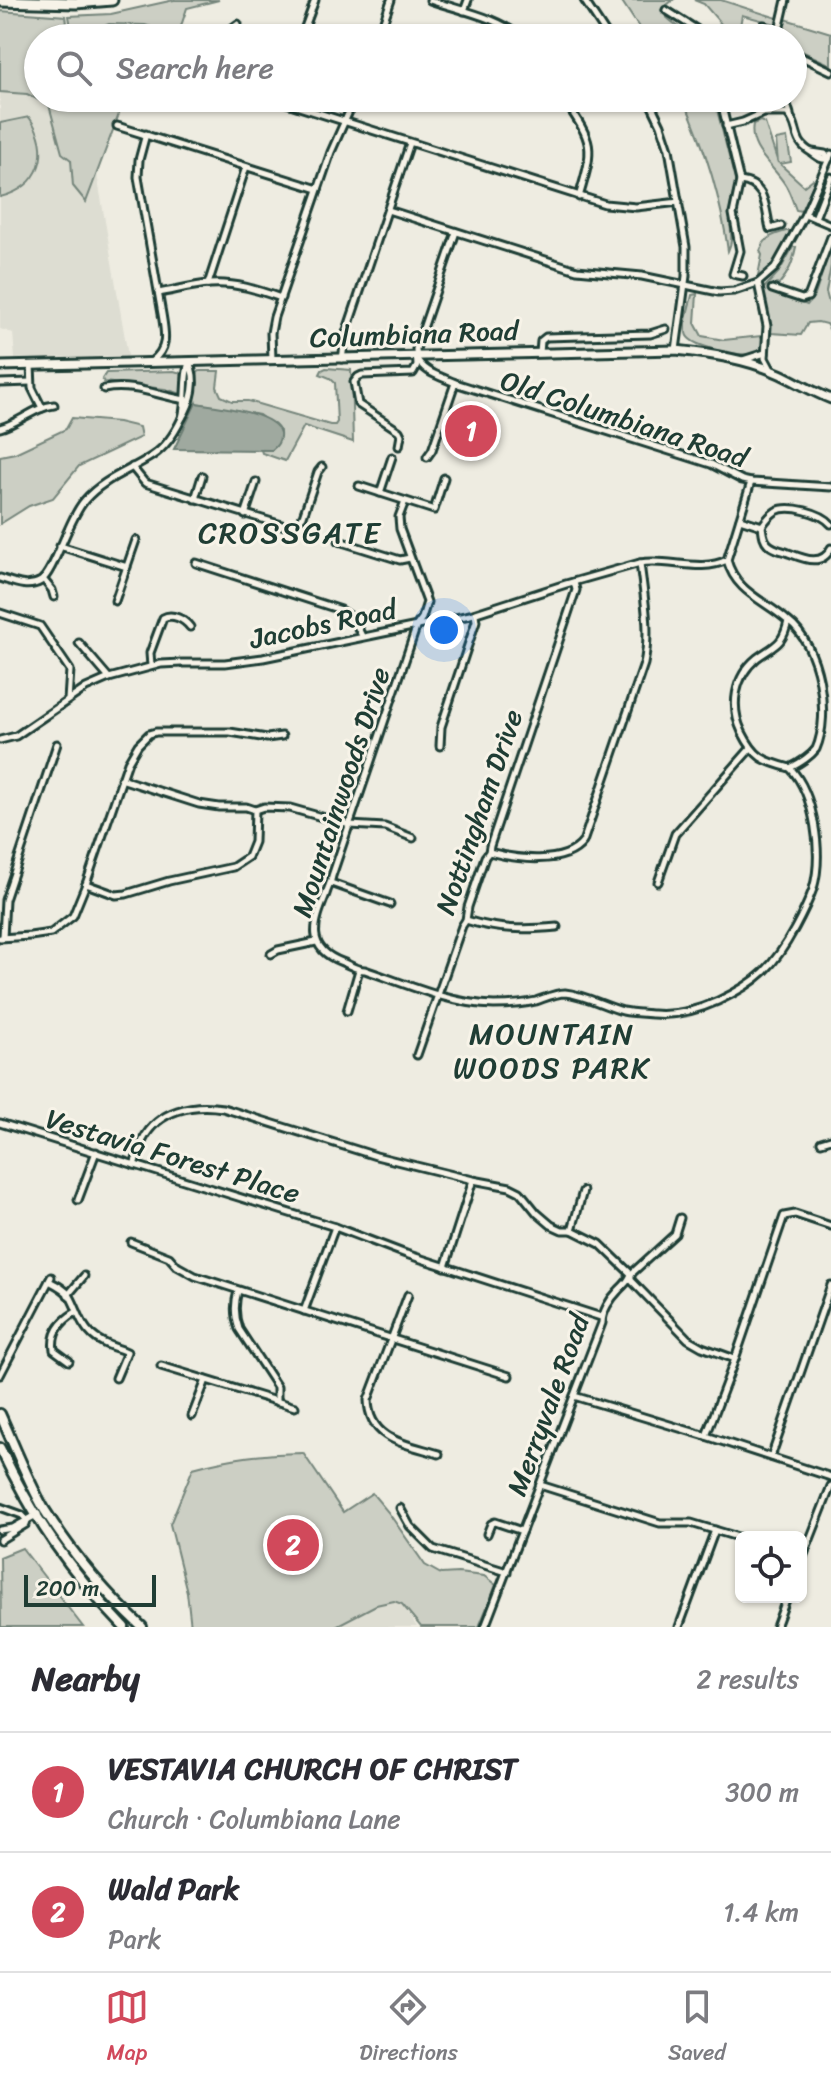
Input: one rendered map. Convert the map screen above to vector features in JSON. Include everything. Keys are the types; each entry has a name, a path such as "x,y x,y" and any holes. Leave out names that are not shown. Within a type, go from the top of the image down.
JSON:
{"highway":[{"path":"0,1 76,3 112,0"}],"main road":[{"name":"Columbiana Road","path":"0,366 676,350 740,360 772,371 831,399"},
{"name":"Columbiana Road","path":"820,395 831,406"},
{"path":"0,1414 46,1510 114,1601 142,1627"},
{"path":"0,1448 31,1518 94,1596 124,1627"}],"street":[{"path":"306,24 315,0"},
{"path":"383,24 391,0"},
{"path":"430,0 502,24"},
{"path":"464,11 468,0"},
{"path":"584,0 600,24"},
{"path":"780,24 786,0"},
{"path":"666,10 688,24"},
{"path":"807,60 831,71"},
{"path":"318,112 605,204 647,207 679,202"},
{"path":"272,360 272,327 333,147 349,112"},
{"path":"572,112 589,142 589,160 579,197"},
{"path":"655,112 669,149 687,256 676,350"},
{"path":"723,112 740,181 733,214 740,251 733,274 743,276"},
{"path":"388,210 577,270 642,276 728,292 746,288 758,283 775,268 805,214 830,157 811,152 800,144 789,112"},
{"path":"726,126 767,113 790,115"},
{"path":"117,126 318,189"},
{"path":"146,134 138,177 167,351 179,362"},
{"path":"342,359 346,333 410,143"},
{"path":"208,284 246,167"},
{"path":"815,218 831,177"},
{"path":"740,181 750,183 760,191 770,229 781,226"},
{"path":"805,214 831,225"},
{"path":"399,446 399,431 358,404 354,382 362,375 413,373 417,366 416,349 420,334 456,232"},
{"path":"772,289 802,299 808,297 831,237"},
{"path":"758,283 767,326 765,353 772,371"},
{"path":"159,293 208,284 241,285 281,298"},
{"path":"540,353 541,341 548,337 650,334 666,329"},
{"path":"150,363 167,351"},
{"path":"740,360 765,353"},
{"name":"Old Columbiana Road","path":"416,357 420,366 455,383 711,464 742,480 831,487"},
{"path":"0,578 24,585 43,579 86,498 154,455 174,434 188,400 186,371 189,362"},
{"path":"31,365 34,395 42,408"},
{"path":"0,383 31,382"},
{"path":"427,457 455,383"},
{"path":"104,389 116,387 152,391 188,400"},
{"path":"0,428 54,405"},
{"path":"380,493 392,457"},
{"path":"132,467 145,483 281,526 296,524 303,516 322,467"},
{"path":"195,499 202,476"},
{"path":"359,486 434,510 444,478"},
{"path":"245,515 256,482"},
{"path":"751,482 727,560 735,580 788,621 803,636 816,657 825,706 824,729 817,747 808,758 790,768 764,760 750,749 737,722 735,706 740,679 752,663 782,640 788,621"},
{"name":"Mountainwoods Drive","path":"405,501 399,525 427,602 318,916 316,942 329,957 359,970 469,1003 495,1005 532,1002 562,993 624,1011 657,1015 698,1009 743,989 768,968 782,952 814,887 817,865 815,825 805,794 790,768"},
{"path":"831,524 828,519 787,507 769,516 762,526 764,538 770,547 807,560 824,558 831,548"},
{"path":"740,519 762,526"},
{"path":"115,601 136,540"},
{"path":"339,541 400,560 410,558"},
{"path":"60,546 127,567"},
{"name":"Jacobs Road","path":"0,740 16,736 86,688 151,666 238,662 475,614 640,563 710,565 727,560"},
{"path":"196,563 341,610 356,622 362,636"},
{"path":"489,852 509,857 552,858 570,854 583,842 648,646 640,563"},
{"path":"43,579 54,597"},
{"name":"Nottingham Drive","path":"417,1055 466,920 576,590 574,582"},
{"path":"0,613 40,626 70,670 68,701"},
{"path":"440,746 441,727 476,621 475,614"},
{"path":"151,666 150,653 163,618 172,616 190,627"},
{"path":"79,643 109,678"},
{"path":"57,744 5,900 1,937 51,933 73,916 128,762 149,734 230,732 267,738 282,736"},
{"path":"658,882 675,834 750,749"},
{"path":"121,779 199,804 255,810 264,807 290,808 350,825 385,827 413,838"},
{"path":"86,884 116,895 126,894 233,867 248,857 254,842 255,810"},
{"path":"331,883 390,904"},
{"path":"466,920 501,929 557,927"},
{"path":"271,954 316,942"},
{"path":"347,1011 359,970"},
{"path":"134,1165 143,1139 153,1126 175,1111 209,1106 376,1156 510,1187 520,1192 551,1225 572,1230 600,1244 688,1339 735,1359"},
{"name":"Vestavia Forest Place","path":"0,1123 335,1227 406,1254 601,1317"},
{"path":"821,1142 831,1139"},
{"path":"78,1200 96,1152"},
{"path":"445,1267 473,1180"},
{"path":"572,1230 583,1191"},
{"path":"706,1436 781,1222 788,1214 795,1214 831,1226"},
{"name":"Merryvale Road","path":"485,1627 602,1323 601,1317 617,1292 630,1280 631,1274 675,1234 680,1218"},
{"path":"304,1311 335,1227"},
{"path":"131,1242 169,1257 177,1266 195,1276 509,1376"},
{"path":"68,1295 84,1276"},
{"path":"0,1375 50,1279 68,1295 80,1321 97,1339 127,1352 116,1378"},
{"path":"771,1457 831,1285"},
{"path":"238,1291 235,1319 277,1387 277,1402"},
{"path":"408,1295 368,1400 369,1411 372,1421 387,1438 439,1454"},
{"path":"69,1361 54,1350 52,1342 66,1318 76,1312"},
{"path":"161,1366 295,1407"},
{"path":"192,1416 206,1380"},
{"path":"574,1396 831,1477"},
{"path":"540,1485 660,1523 686,1522 735,1536"},
{"path":"807,1546 831,1486"},
{"path":"0,1507 31,1518"},
{"path":"400,1508 417,1534 433,1549 507,1572"},
{"path":"0,1530 13,1528 46,1510"},
{"path":"2,1538 31,1518"},
{"path":"487,1534 495,1522 522,1531"},
{"path":"679,1627 715,1530"},
{"path":"776,1627 785,1603"}],"shaded area":[{"path":"174,0 219,0 187,8 182,24 70,24 69,16 111,14"},
{"path":"621,0 673,0 661,10 675,24 637,24"},
{"path":"694,0 721,0 777,18 776,24 742,15 740,24 721,24 704,4"},
{"path":"0,11 66,16 67,24 24,24 24,94 0,92"},
{"path":"785,19 801,24 785,24"},
{"path":"807,26 831,33 831,65 807,54"},
{"path":"0,82 24,92 24,112 86,112 128,356 15,359 13,333 0,329"},
{"path":"51,112 120,112 86,202 73,186 71,160 62,153"},
{"path":"689,112 718,112 736,184 730,205 731,239 728,251 711,173"},
{"path":"29,117 40,142 39,166 25,185 0,197 0,123"},
{"path":"760,121 765,123 778,163 776,140 787,138 791,162 780,164 804,186 813,179 815,181 801,211 796,210 786,186 754,142 753,124"},
{"path":"789,231 789,238 784,251 762,277 758,276 760,251 764,243 773,235"},
{"path":"831,246 826,292 831,304 831,332 826,324 818,322 808,323 801,335 771,333 764,288 796,247 788,271 779,284 771,285 770,291 807,305 815,295"},
{"path":"697,294 695,323 702,336 724,340 761,336 764,342 762,350 749,354 734,353 703,346 689,338 686,319 692,295"},
{"path":"326,368 351,370 353,442 304,426 285,461 262,453 261,450 275,446 280,431 259,415 196,403 196,374 200,371 219,371 217,387 221,396 335,425 335,383 320,374"},
{"path":"106,373 181,373 182,394 104,382 102,379"},
{"path":"196,403 244,411 268,420 280,433 278,443 272,450 174,449"},
{"path":"72,418 139,427 141,437 79,466 53,498 29,506 0,524 0,456 15,453 66,429"},
{"path":"303,1453 343,1512 372,1493 425,1565 441,1574 484,1576 496,1585 479,1627 421,1627 402,1604 394,1601 376,1605 334,1627 191,1627 187,1592 170,1524 193,1468 247,1457"},
{"path":"22,1548 83,1627 1,1627 0,1557"},
{"path":"394,1601 402,1604 417,1627 334,1627 376,1605"}],"place":[{"name":"VESTAVIA CHURCH OF CHRIST","path":"471,431"},
{"name":"Wald Park","path":"293,1545"}],"district":[{"name":"CROSSGATE","path":"290,533"},
{"name":"MOUNTAIN WOODS PARK","path":"552,1051"}]}
